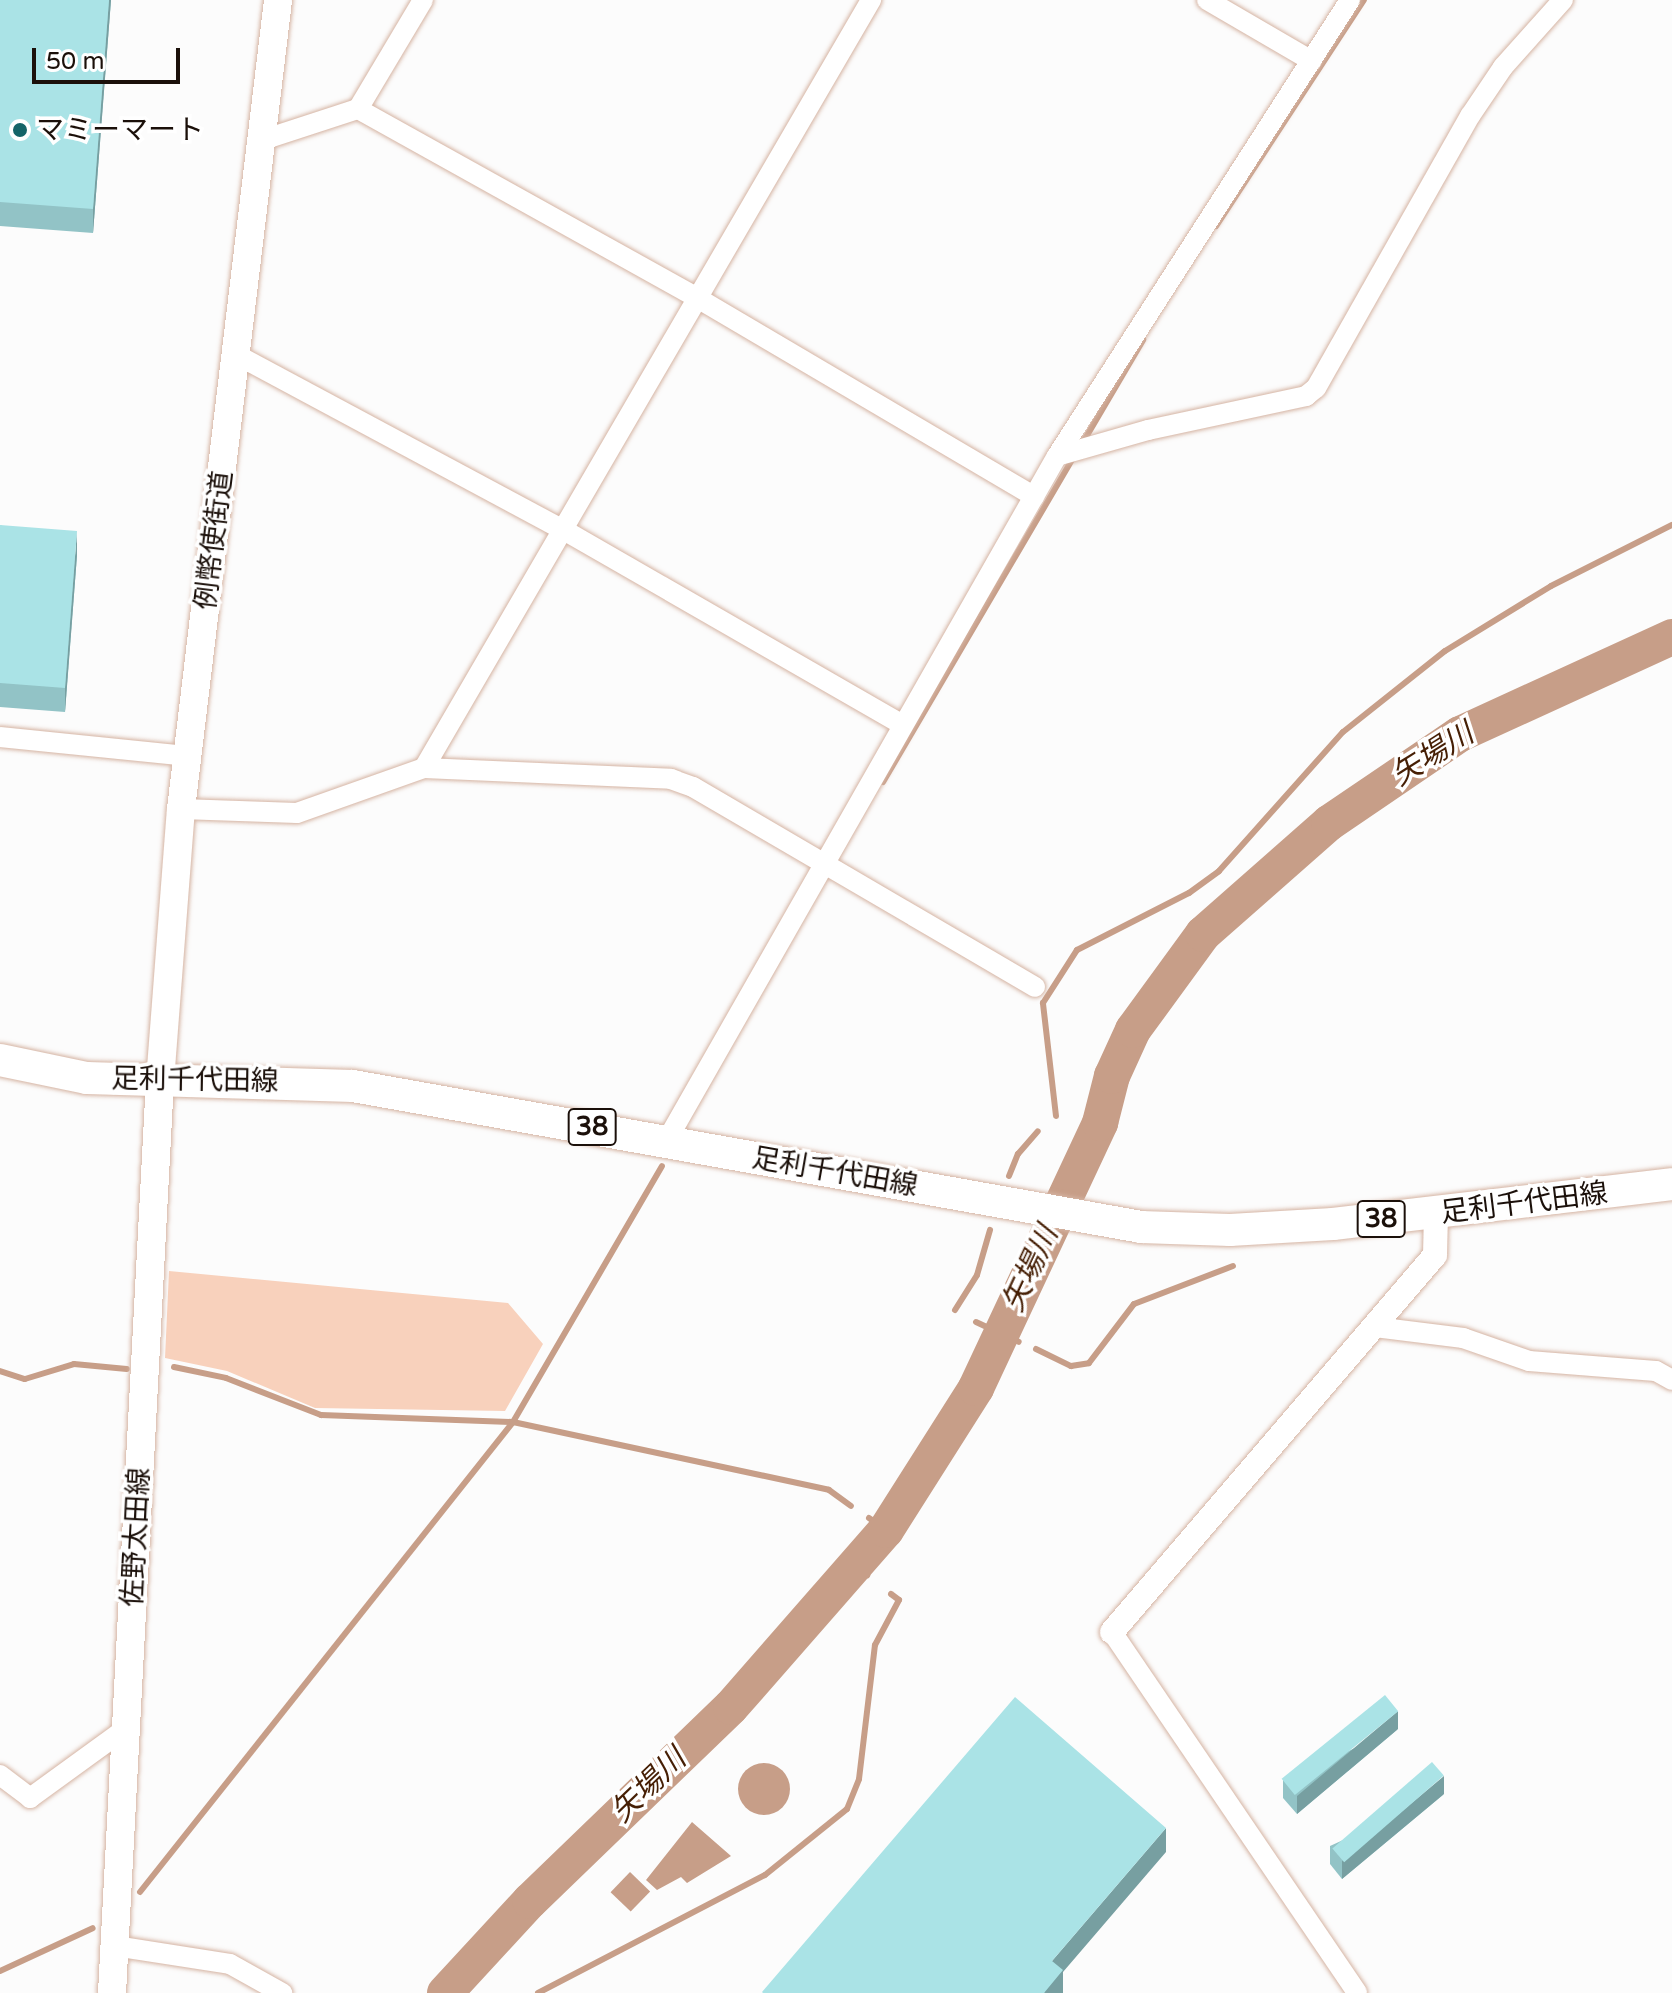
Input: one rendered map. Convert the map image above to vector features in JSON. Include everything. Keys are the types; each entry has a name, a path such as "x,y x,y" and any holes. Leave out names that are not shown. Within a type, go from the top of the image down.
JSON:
{"main road":[{"name":"例幣使街道","path":"160,1081 186,756 278,0"},
{"name":"足利千代田線","path":"0,1060 87,1078 353,1086 1141,1227 1230,1230 1436,1214 1672,1184"},
{"name":"佐野太田線","path":"112,1993 160,1081"}],"street":[{"path":"263,140 358,109 423,0"},
{"path":"424,768 871,0"},
{"path":"1207,0 1312,61"},
{"path":"667,1140 1057,456 1350,0"},
{"path":"1057,456 1148,430 1306,396 1316,388 1470,116 1503,67 1563,0"},
{"path":"358,109 699,299 1034,496"},
{"path":"237,355 562,529 903,725"},
{"path":"0,737 186,756"},
{"path":"181,809 297,813 424,768 671,779 715,800 824,868 1035,987"},
{"path":"1357,1993 1112,1632 1435,1255 1436,1214"},
{"path":"1375,1327 1463,1338 1529,1361 1656,1371 1672,1380"},
{"path":"0,1775 30,1798 125,1729"},
{"path":"115,1946 230,1964 282,1993"}],"shaded area":[{"path":"169,1271 508,1303 543,1344 505,1411 315,1408 227,1371 165,1358"},
{"path":"764,1763 782,1771 790,1789 782,1807 764,1815 746,1807 738,1789 746,1771"},
{"path":"692,1822 731,1856 687,1883 681,1877 657,1890 646,1880"},
{"path":"630,1872 650,1891 631,1912 611,1892"}],"building":[{"path":"0,0 109,0 93,209 0,202"},
{"path":"0,525 77,531 65,688 0,683"},
{"path":"1385,1695 1398,1711 1295,1795 1282,1779"},
{"path":"1015,1697 1166,1828 1052,1961 1063,1970 1044,1993 763,1993 762,1992"},
{"path":"1432,1762 1444,1776 1344,1862 1332,1849"}],"waterway":[{"path":"1216,226 1364,0"},
{"path":"1082,444 1143,340"},
{"path":"883,782 1074,457"},
{"path":"1056,1116 1043,1003 1077,950 1189,893 1219,871 1343,732 1445,651 1551,586 1672,525"},
{"name":"矢場川","path":"445,1993 530,1901 731,1707 886,1530 976,1388 1100,1123 1112,1076 1133,1030 1203,934 1329,823 1460,734 1672,637"},
{"path":"1009,1176 1018,1154 1038,1131"},
{"path":"140,1892 513,1422 662,1166"},
{"path":"955,1310 977,1275 990,1230"},
{"path":"1036,1349 1071,1366 1089,1363 1134,1304 1233,1266"},
{"path":"976,1322 1019,1342"},
{"path":"0,1371 25,1379 74,1364 127,1369"},
{"path":"174,1367 226,1378 321,1415 513,1422 829,1490 851,1506"},
{"path":"869,1518 886,1530"},
{"path":"855,1565 867,1575"},
{"path":"538,1993 765,1875 847,1809 859,1779 875,1645 899,1600 891,1594"},
{"path":"0,1971 93,1928"}],"place":[{"name":"マミーマート","path":"20,130"}]}
